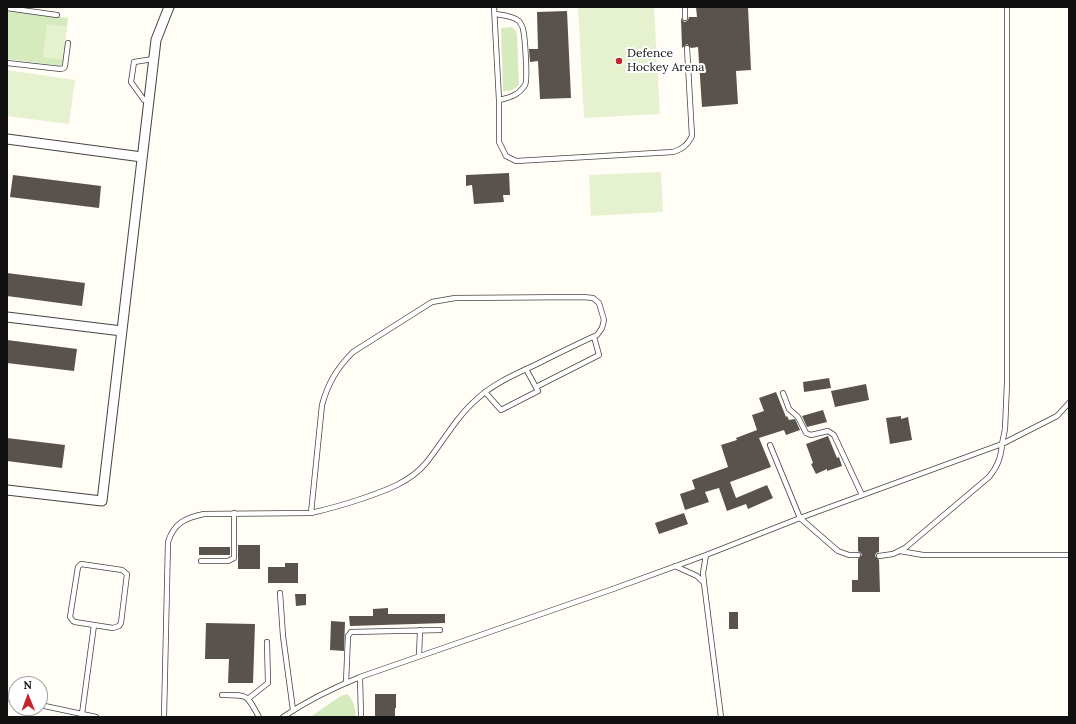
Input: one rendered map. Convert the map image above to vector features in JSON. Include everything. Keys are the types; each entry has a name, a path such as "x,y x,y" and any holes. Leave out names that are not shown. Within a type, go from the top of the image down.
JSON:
{"street":[{"path":"7,490 102,501 156,40 169,7"},
{"path":"7,139 142,157"},
{"path":"7,317 122,331"}],"lane":[{"path":"494,7 499,100 499,142 506,156 516,161 673,152 683,149 692,136 687,48"},
{"path":"685,7 685,18"},
{"path":"879,556 887,556 900,551 989,476 1002,454 1005,429 1007,383 1007,7"},
{"path":"7,8 57,15"},
{"path":"495,14 506,16 518,21 523,28 525,55 526,83 523,88 512,97 499,100"},
{"path":"7,63 61,70 65,66 68,43"},
{"path":"149,101 144,100 131,82 133,65 134,62 154,59"},
{"path":"164,717 168,542 175,527 192,517 204,514 311,513 341,505 404,482 426,464 464,412 485,392 507,378 597,335 602,328 604,320 599,302 593,298 583,297 455,298 432,302 353,352 334,374 326,389 322,405 311,513"},
{"path":"536,387 599,355 594,337"},
{"path":"485,392 501,410 538,391 526,369"},
{"path":"783,393 789,409 798,417 806,433 811,435 828,430 834,435 862,495"},
{"path":"283,717 322,693 360,677 614,589 800,518 1002,444 1057,416 1069,403"},
{"path":"770,445 800,518 838,551 849,555 858,555"},
{"path":"201,560 228,561 234,558 234,513"},
{"path":"900,551 923,555 1069,555"},
{"path":"706,555 703,573 721,717"},
{"path":"81,564 122,570 127,574 121,623 119,626 113,628 94,625 72,621 70,617 78,567 81,564"},
{"path":"675,566 697,576 704,583"},
{"path":"280,593 283,636 293,710"},
{"path":"82,714 94,625"},
{"path":"420,630 420,656"},
{"path":"346,683 348,636 351,632 440,630"},
{"path":"249,698 268,683 267,642"},
{"path":"360,677 361,717"},
{"path":"222,695 244,695 249,698 259,717"},
{"path":"48,707 96,717"}],"green space":[{"name":"Defence Hockey Arena","path":"578,7 654,7 660,114 584,118"},
{"path":"7,11 68,18 62,66 7,59"},
{"path":"47,24 67,27 64,60 43,57"},
{"path":"512,27 516,31 517,35 519,85 512,90 503,91 501,28"},
{"path":"7,70 75,80 69,124 7,116"},
{"path":"661,172 663,212 591,216 589,175"},
{"path":"347,694 355,707 356,717 310,717 341,696"}],"building":[{"path":"696,7 748,7 751,70 736,71 738,104 702,107 698,47 691,48 687,44 682,48 681,18 685,22 689,17 697,17"},
{"path":"567,11 571,98 540,99 538,61 530,62 529,49 538,49 537,12"},
{"path":"509,173 510,195 503,195 504,202 474,204 472,185 466,186 466,175"},
{"path":"13,175 101,186 99,208 10,197"},
{"path":"7,273 85,283 82,306 7,296"},
{"path":"7,340 77,349 74,371 7,363"},
{"path":"829,378 831,388 804,392 803,382"},
{"path":"866,384 869,400 835,407 831,391"},
{"path":"776,392 786,417 787,416 789,420 795,419 800,430 786,435 784,430 759,438 771,467 730,482 736,498 767,485 773,498 748,509 746,504 727,511 719,488 705,492 709,502 685,510 680,494 695,489 692,480 728,467 721,445 737,440 736,438 757,430 752,415 764,411 759,398"},
{"path":"823,410 827,422 807,427 802,416"},
{"path":"901,416 901,419 908,417 912,440 890,444 886,418"},
{"path":"828,436 842,466 827,471 827,469 816,474 811,464 813,463 806,444"},
{"path":"7,438 65,445 62,468 7,461"},
{"path":"684,513 688,524 659,534 655,523"},
{"path":"858,537 879,537 879,552 876,553 875,556 879,560 880,592 852,592 852,580 858,580 858,559 862,555 858,551"},
{"path":"238,545 260,545 260,569 238,569"},
{"path":"199,547 230,547 230,555 199,555"},
{"path":"285,563 298,563 298,583 268,583 268,567 285,567"},
{"path":"295,594 306,594 306,605 296,606"},
{"path":"388,608 388,614 445,614 445,623 350,626 349,616 373,616 373,609"},
{"path":"729,612 738,612 738,629 729,629"},
{"path":"331,621 345,622 344,651 330,650"},
{"path":"206,623 255,624 253,683 228,683 229,659 205,659"},
{"path":"375,694 396,694 395,717 375,717"}],"place":[{"name":"Defence Hockey Arena","path":"619,61"}]}
